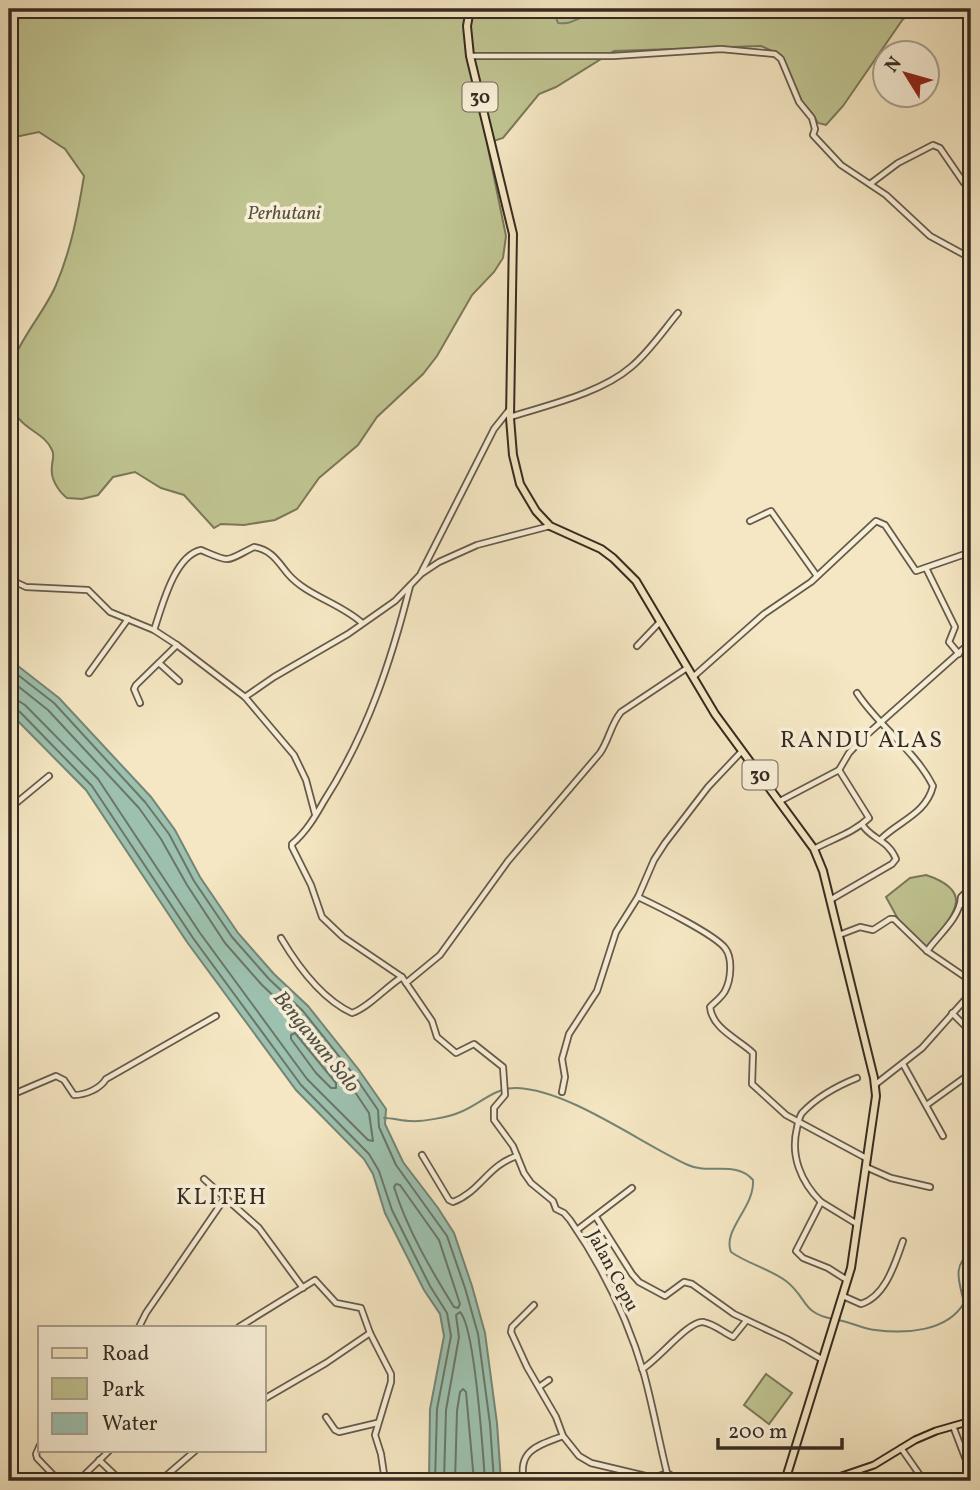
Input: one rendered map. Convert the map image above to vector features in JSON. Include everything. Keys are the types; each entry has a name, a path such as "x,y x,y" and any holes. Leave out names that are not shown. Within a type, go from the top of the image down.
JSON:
{"highway":[{"name":"30","path":"470,9 467,26 470,56 513,234 514,300 510,413 513,455 520,484 536,511 550,526 601,549 636,581 715,714 814,849 823,870 876,1084 874,1114 848,1280 785,1481"}],"main road":[{"path":"827,1481 874,1465 936,1431 971,1421"}],"street":[{"path":"470,56 613,56 721,49 775,54 781,59 800,104 811,115 815,128 814,136 841,165 870,184 930,236 963,254 971,249"},
{"path":"870,184 898,163 933,145 940,148 964,183"},
{"path":"245,697 348,634 395,601 410,586 421,574 494,429 510,413 565,399 617,378 643,356 678,313"},
{"path":"750,521 771,511 817,576"},
{"path":"692,677 764,614 817,576 878,520 894,538 916,572 971,552"},
{"path":"421,574 463,550 550,526"},
{"path":"154,630 169,583 190,554 201,550 218,559 230,561 254,547 265,549 281,563 289,575 312,593 342,607 362,623"},
{"path":"9,555 13,549"},
{"path":"926,568 955,627 948,642 959,654"},
{"path":"9,579 26,587 88,590 110,612 154,630 245,697 294,755 306,780 316,815"},
{"path":"410,586 396,645 349,763 304,833 292,845 321,914 343,936 402,977 406,983 431,964 453,940 508,861 600,753 609,740 614,720 621,712 687,668"},
{"path":"89,673 128,619"},
{"path":"637,646 659,623"},
{"path":"780,801 839,770 853,748 971,642"},
{"path":"140,703 134,689 136,685 177,645"},
{"path":"159,663 179,681"},
{"path":"857,693 881,724 912,756 933,789 914,816 881,839"},
{"path":"562,1092 565,1077 562,1059 569,1034 594,998 616,932 638,897 654,860 717,777 742,751"},
{"path":"814,849 868,820 869,816 839,770"},
{"path":"9,809 49,776"},
{"path":"830,900 895,861 895,855 881,839 868,833 862,824"},
{"path":"927,951 952,921 961,904 961,897 971,887"},
{"path":"638,897 713,938 725,948 730,961 728,984 724,994 710,1007 710,1013 726,1032 753,1053 752,1084 778,1109 866,1158"},
{"path":"961,904 971,910"},
{"path":"839,935 860,927 873,930 894,919 927,951 971,981"},
{"path":"281,938 295,961 328,997 352,1013 402,977"},
{"name":"Jalan Cepu","path":"406,983 432,1021 439,1039 456,1053 475,1045 502,1066 505,1095 494,1108 493,1118 513,1146 531,1183 553,1201 555,1208 565,1213 577,1230 620,1310 642,1369 667,1473"},
{"path":"876,1084 936,1034 971,993"},
{"path":"952,1013 971,1032"},
{"path":"9,1096 58,1076 74,1095 88,1092 216,1016"},
{"path":"903,1064 928,1104 943,1136"},
{"path":"928,1104 971,1073"},
{"path":"857,1078 834,1087 802,1113 794,1141 795,1157 809,1190 821,1202 857,1224"},
{"path":"422,1155 449,1200 453,1202 471,1192 503,1160 517,1156"},
{"path":"865,1166 891,1178 930,1187"},
{"path":"204,1179 259,1228 303,1288"},
{"path":"577,1230 632,1188"},
{"path":"140,1326 190,1246 225,1198"},
{"path":"821,1202 796,1251 803,1258 848,1280"},
{"path":"596,1217 639,1282 665,1296 688,1282 746,1321 781,1336 823,1360"},
{"path":"843,1296 861,1304 869,1300 886,1281 903,1241"},
{"path":"241,1326 317,1280 336,1303 360,1307 391,1377 374,1438 381,1454 385,1481"},
{"path":"534,1305 510,1330 518,1350 556,1417 563,1436 579,1456 591,1463 653,1479 667,1473 680,1481"},
{"path":"642,1369 659,1358 692,1324 702,1322 712,1325 733,1337 746,1321"},
{"path":"266,1398 370,1333"},
{"path":"539,1387 549,1380"},
{"path":"326,1417 339,1432 377,1423"},
{"path":"953,1426 971,1473"},
{"path":"524,1481 522,1466 529,1453 542,1444 563,1436"},
{"path":"901,1448 924,1481"},
{"path":"38,1450 37,1458 60,1481"},
{"path":"78,1481 108,1452"},
{"path":"160,1481 194,1452"},
{"path":"99,1460 121,1481"}],"green space":[{"name":"Perhutani","path":"9,9 621,9 623,14 638,14 646,9 922,9 903,19 890,38 872,38 872,64 843,106 826,125 818,123 802,102 781,55 761,46 614,51 556,87 539,94 503,138 487,143 506,236 503,258 472,295 437,356 423,374 377,417 358,445 319,478 297,509 275,520 244,525 221,524 214,528 184,495 161,488 135,472 113,477 98,495 82,499 67,498 53,480 52,450 48,443 17,417 9,397 8,382 16,353 49,298 61,272 73,231 84,176 65,149 39,132 15,137 9,135"},
{"path":"926,875 942,882 952,890 956,898 951,916 927,948 898,919 886,897 910,878"},
{"path":"766,1374 792,1393 769,1424 744,1405"}],"water":[{"name":"Bengawan Solo","path":"9,659 59,698 151,797 175,830 200,877 238,933 274,974 308,1006 386,1109 385,1124 403,1162 454,1233 472,1286 485,1333 497,1423 501,1481 429,1481 430,1409 444,1336 440,1314 424,1290 385,1213 373,1174 364,1159 296,1090 187,942 86,790 9,712"}],"waterway":[{"path":"553,9 558,23 605,14 614,9"},
{"path":"384,1118 408,1121 435,1119 454,1115 501,1090 517,1088 537,1091 581,1107 688,1165 705,1169 730,1169 746,1174 753,1180 752,1190 731,1235 731,1252 780,1277 793,1287 815,1313 833,1319"},
{"path":"838,1320 870,1329 899,1332 924,1329 947,1320 957,1313 964,1303 958,1275 961,1263 971,1252"}],"district":[{"name":"RANDU ALAS","path":"862,739"},
{"name":"KLITEH","path":"222,1196"}]}
